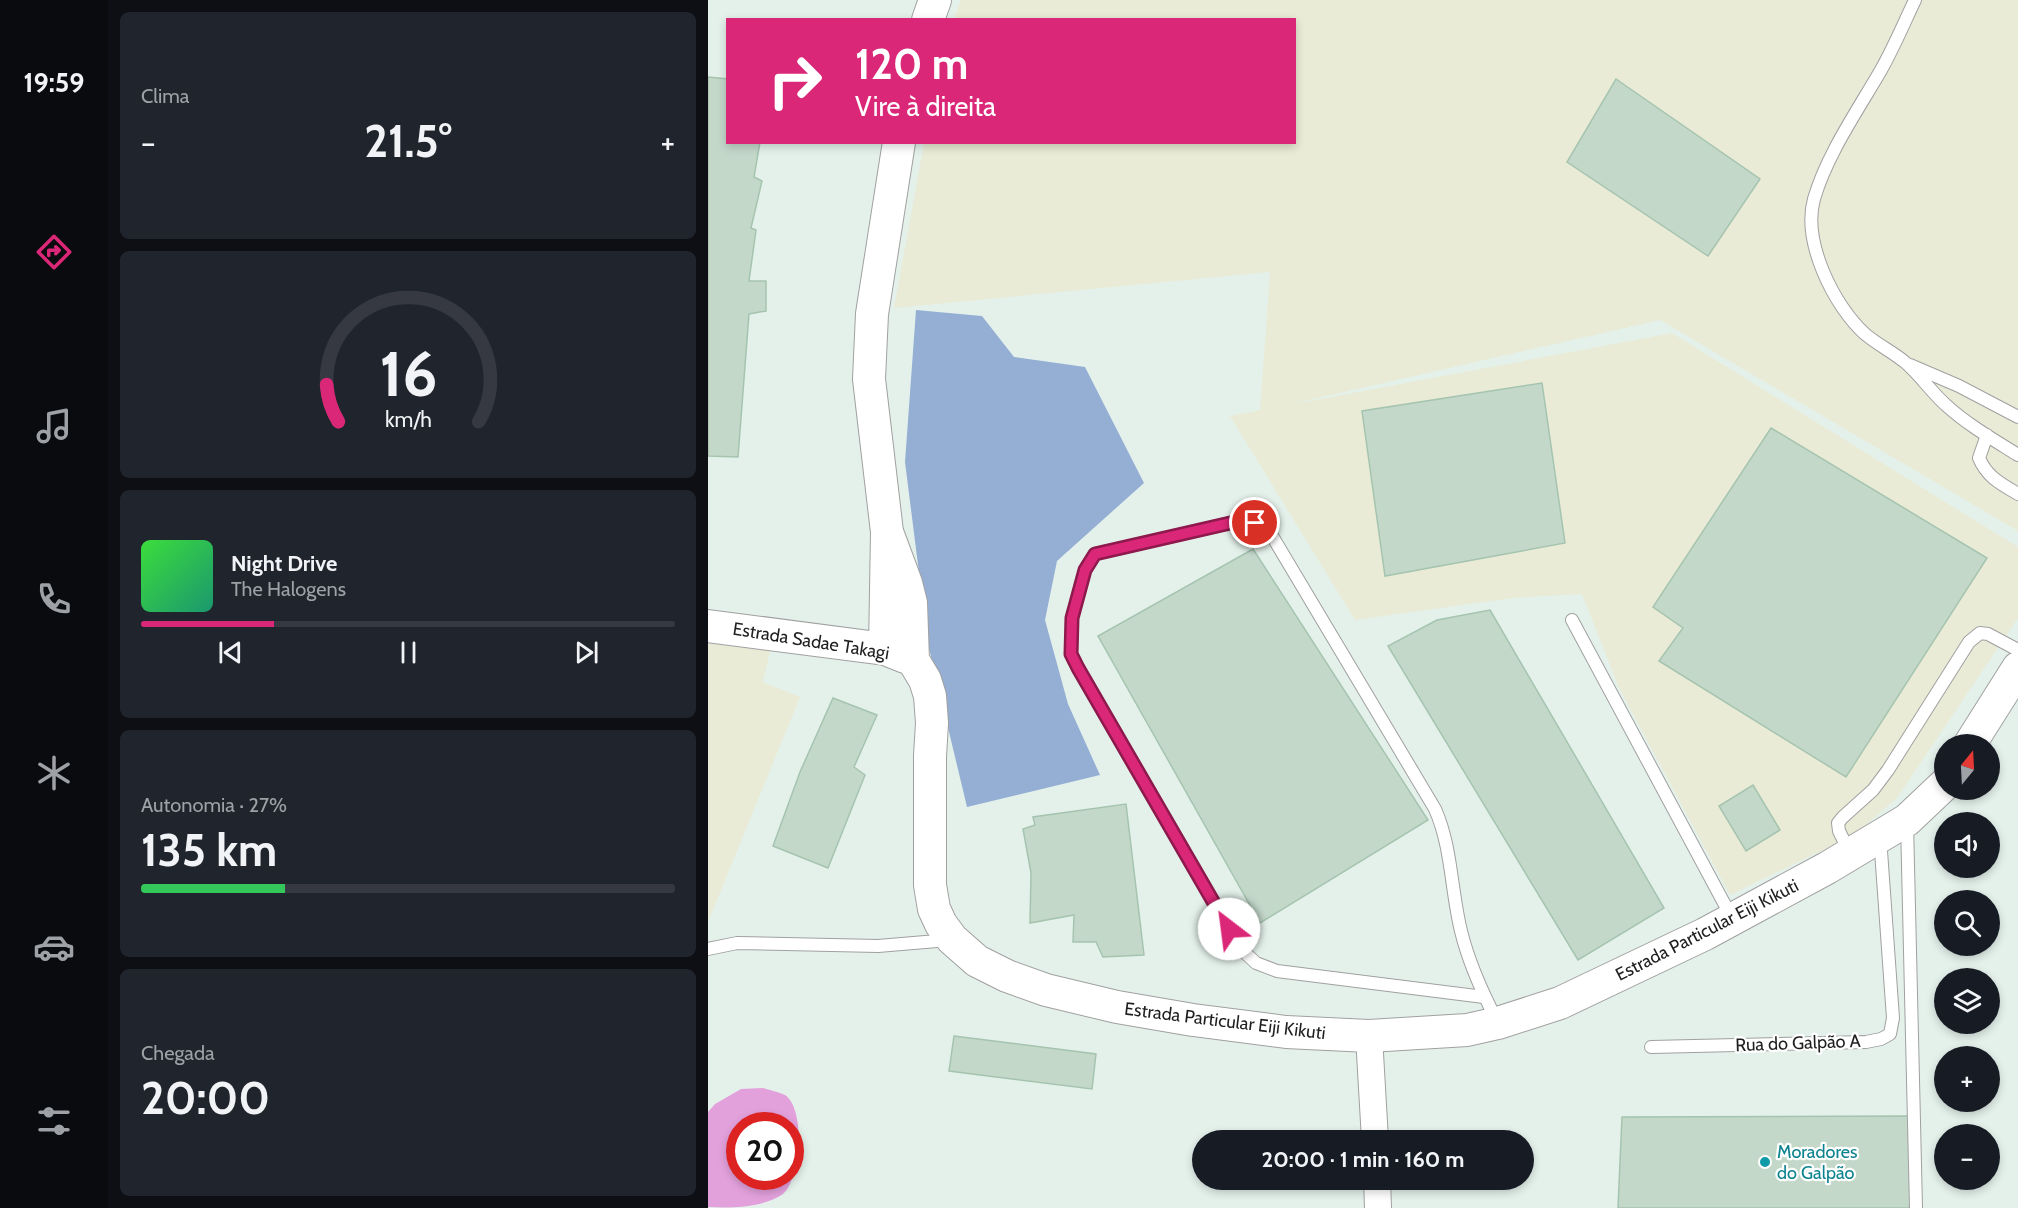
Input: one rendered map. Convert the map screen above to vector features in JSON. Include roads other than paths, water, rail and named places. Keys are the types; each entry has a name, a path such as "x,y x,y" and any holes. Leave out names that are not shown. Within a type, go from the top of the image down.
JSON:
{"street":[{"path":"929,18 935,0"},
{"name":"Estrada Particular Eiji Kikuti","path":"885,649 887,532 869,380 872,314 899,144"},
{"name":"Estrada Particular Eiji Kikuti","path":"887,532 912,603 913,660 925,680 930,696 932,723 930,885 933,909 952,939 977,960 1007,976 1046,990 1193,1020 1286,1032 1369,1036 1467,1030 1491,1010 1560,1003 1705,934 1907,820 1934,794"},
{"name":"Estrada Sadae Takagi","path":"708,626 885,649 913,660"},
{"path":"1976,734 2018,668"},
{"path":"1369,1036 1374,1130"},
{"path":"1377,1190 1378,1208"}],"lane":[{"path":"1915,0 1883,67 1821,177 1813,201 1811,216 1813,233 1822,267 1840,304 1866,334 1907,363 1959,386 2018,417"},
{"path":"1907,363 1946,406 2018,455"},
{"path":"1987,435 1979,458 1983,467 1994,480 2018,494"},
{"path":"1239,521 1255,523 1268,529 1442,824 1461,931 1491,1010 1277,971 1256,963 1241,949 1071,654 1072,618 1085,570 1095,554 1239,521"},
{"path":"1572,620 1733,919"},
{"path":"1850,854 1839,831 1838,823 1873,790 1888,770 1969,642 1980,633 1988,634 2018,650"},
{"path":"1907,820 1916,1208"},
{"name":"Rua do Galpão A","path":"1651,1047 1866,1042 1881,1039 1890,1034 1893,1018 1880,836"},
{"path":"708,949 737,943 878,946 952,939"}],"place":[{"name":"Moradores do Galpão","path":"1765,1162"}]}
